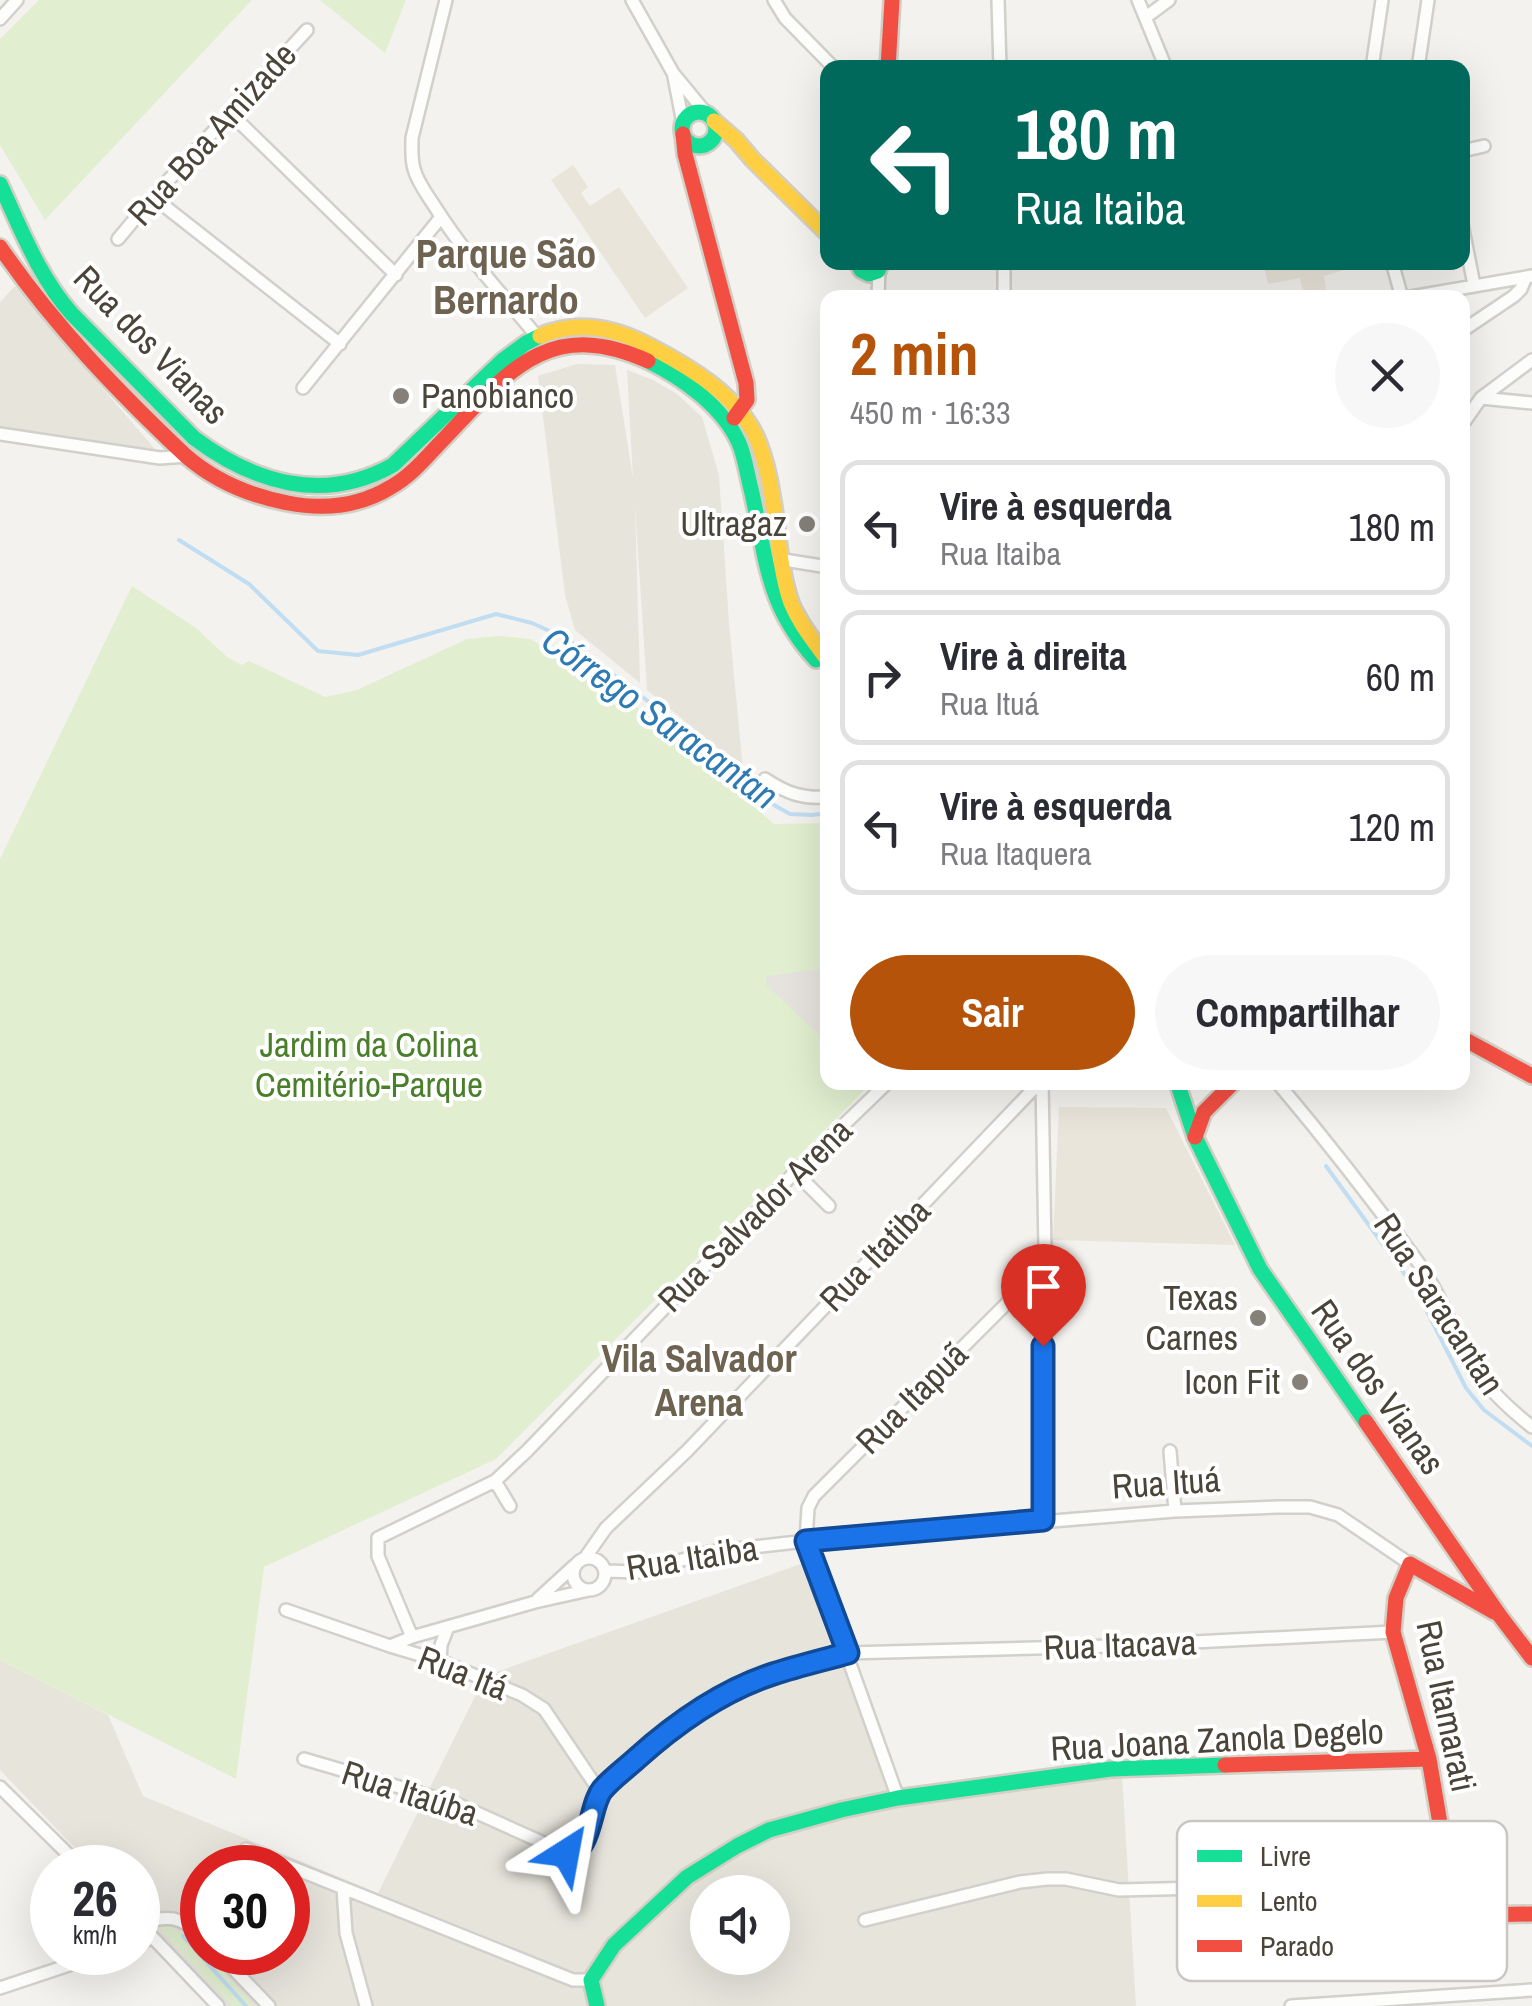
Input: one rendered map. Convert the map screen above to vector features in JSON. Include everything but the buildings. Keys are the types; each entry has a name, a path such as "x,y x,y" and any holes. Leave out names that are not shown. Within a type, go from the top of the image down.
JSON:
{"street":[{"path":"0,19 17,0"},
{"path":"446,0 412,138 414,169 441,217 542,343"},
{"path":"632,0 673,73 710,117 820,226"},
{"path":"774,0 785,18 828,60"},
{"path":"888,60 892,0"},
{"path":"998,0 1000,60"},
{"path":"1138,0 1163,60"},
{"path":"1146,17 1169,0"},
{"path":"1373,60 1382,0"},
{"path":"1419,60 1428,0"},
{"name":"Rua Boa Amizade","path":"118,239 152,196 306,30"},
{"path":"673,73 685,154 746,383 747,400 728,424"},
{"path":"695,186 704,144 716,130 710,117 695,112 686,118 683,129 689,143 704,144 732,148 753,160"},
{"path":"230,113 396,274"},
{"path":"1470,149 1484,146"},
{"name":"Rua dos Vianas","path":"0,184 54,292 191,438 246,472 274,481 336,486 375,476 393,465 506,358 542,343 566,327 589,326 622,333 656,348 704,379 740,411 756,438 789,596 795,613 820,649"},
{"path":"152,196 340,344"},
{"path":"303,388 441,217"},
{"name":"Rua dos Vianas","path":"0,247 102,372 186,456 241,492 281,503 335,506 390,488 542,343"},
{"path":"1470,264 1474,284"},
{"path":"1444,290 1529,276"},
{"path":"1470,326 1514,296 1529,276"},
{"name":"Rua dos Vianas","path":"542,343 597,344 630,352 690,388 728,424 740,444 781,617 802,646 820,662"},
{"path":"1470,414 1481,398 1532,360"},
{"path":"1481,398 1532,403"},
{"path":"0,434 160,458 186,456"},
{"path":"764,558 820,565"},
{"path":"766,779 799,797 820,797"},
{"path":"1470,1042 1532,1076"},
{"name":"Rua Salvador Arena","path":"412,1637 378,1556 378,1538 495,1480 880,1090"},
{"name":"Rua Itatiba","path":"535,1602 580,1562 606,1528 686,1451 1033,1090"},
{"path":"1041,1090 1045,1251 1043,1520"},
{"name":"Rua dos Vianas","path":"1180,1090 1195,1137 1260,1269 1532,1658"},
{"path":"1195,1137 1204,1112 1226,1090"},
{"name":"Rua Saracantan","path":"1284,1090 1415,1257 1478,1374 1532,1427"},
{"path":"795,1172 829,1206"},
{"name":"Rua Itapuã","path":"806,1541 808,1508 814,1496 1043,1267"},
{"path":"1170,1451 1175,1510"},
{"path":"495,1480 510,1506"},
{"name":"Rua Ituá","path":"806,1541 1175,1510 1310,1507 1338,1516 1410,1564 1500,1616"},
{"name":"Rua Itaiba","path":"605,1570 640,1572 710,1552 806,1541 898,1798"},
{"path":"597,1560 605,1570 605,1576 594,1588 583,1589 575,1582 573,1572 580,1562 597,1560"},
{"name":"Rua Itamarati","path":"1410,1564 1396,1598 1392,1632 1429,1759 1440,1821"},
{"path":"390,1646 640,1572"},
{"name":"Rua Itá","path":"286,1610 440,1661 522,1696 544,1709 600,1792"},
{"path":"440,1661 448,1627"},
{"name":"Rua Itacava","path":"848,1653 1114,1646 1392,1632"},
{"name":"Rua Itaúba","path":"304,1759 458,1804 573,1853 583,1842 600,1792 671,1728 724,1696 770,1675 848,1653"},
{"name":"Rua Joana Zanola Degelo","path":"591,1980 614,1944 687,1877 770,1830 898,1798 1111,1768 1429,1759"},
{"path":"0,1786 59,1845"},
{"path":"310,1875 573,1980 591,1980 597,2006"},
{"path":"866,1920 1020,1882 1047,1879 1119,1890 1177,1889"},
{"path":"342,1888 346,1933 366,2006"},
{"path":"1507,1915 1532,1914"},
{"path":"160,1946 218,2006"},
{"path":"0,1975 5,1986 38,1975"},
{"path":"239,1975 269,2006"},
{"path":"1291,2006 1532,1990"}],"shaded area":[{"path":"573,165 588,187 581,193 590,206 619,187 688,288 645,318 551,180"},
{"path":"1265,270 1344,270 1324,276 1326,290 1303,290 1300,278 1268,284"},
{"path":"15,286 160,455 0,431 0,302"},
{"path":"577,364 615,365 633,478 627,370 677,394 702,417 719,475 743,769 647,690 635,506 640,683 575,630 565,595 538,376"},
{"path":"820,969 820,1035 766,985 767,976"},
{"path":"1059,1107 1166,1108 1235,1245 1053,1240"},
{"path":"809,1561 897,1799 962,1784 1121,1758 1136,2006 224,2006 195,1975 310,1975 310,1865 378,1893 485,1676"},
{"path":"0,1660 108,1715 143,1796 262,1845 180,1845 180,1959 160,1938 160,1845 72,1845 0,1770"}],"green space":[{"path":"39,0 252,0 45,220 0,145 0,39"},
{"path":"320,0 406,0 385,53"},
{"name":"Jardim da Colina Cemitério-Parque","path":"132,586 196,628 227,657 242,665 249,661 325,697 357,690 467,639 530,639 659,723 774,824 820,823 820,1090 865,1090 496,1459 264,1567 236,1779 0,1660 0,859"},
{"path":"164,1923 180,1933 180,1951 160,1930"},
{"path":"203,1975 226,1975 254,2006 233,2006"}],"waterway":[{"name":"Córrego Saracantan","path":"179,540 249,584 318,651 358,655 496,614 532,623 567,639 727,762 765,800 790,814 820,814"},
{"name":"Córrego Saracantan","path":"1326,1166 1416,1290 1466,1388 1484,1410 1532,1446"},
{"path":"218,1975 246,2006"}],"traffic: fast":[{"path":"699,112 711,117 716,129 711,141 699,146 687,141 682,129 687,117 699,112"},
{"path":"0,184 40,268 72,314 194,438 265,477 290,483 341,484 393,465 503,360 540,336"},
{"path":"861,270 869,274 878,270"},
{"path":"648,361 701,395 732,430 743,454 777,599 799,639 816,660"},
{"path":"1180,1090 1195,1137 1260,1269 1366,1422"},
{"path":"597,2006 591,1980 614,1945 687,1877 769,1830 898,1798 1111,1769 1225,1765"}],"traffic: slow":[{"path":"714,121 820,226"},
{"path":"540,336 582,327 623,335 696,373 738,409 757,439 764,459 791,603 820,650"}],"traffic: jam":[{"path":"888,60 892,0"},
{"path":"683,134 746,383 747,400 734,418"},
{"path":"0,247 87,356 186,456 234,486 288,503 341,505 391,487 416,468 505,377 528,360 553,349 580,345 612,348 648,361"},
{"path":"1470,1042 1532,1076"},
{"path":"1195,1137 1204,1112 1226,1090"},
{"path":"1366,1422 1532,1658"},
{"path":"1440,1821 1429,1759 1393,1632 1396,1598 1410,1564 1494,1612"},
{"path":"1225,1765 1429,1759"},
{"path":"1507,1914 1532,1914"}],"place":[{"name":"Panobianco","path":"401,396"},
{"name":"Ultragaz","path":"807,524"},
{"name":"Texas Carnes","path":"1258,1318"},
{"name":"Icon Fit","path":"1300,1382"}],"district":[{"name":"Parque São Bernardo","path":"506,277"},
{"name":"Vila Salvador Arena","path":"699,1381"}],"route":[{"path":"566,1853 578,1850 583,1842 600,1792 671,1728 724,1696 770,1675 848,1653 806,1541 1043,1520 1043,1346"}]}
